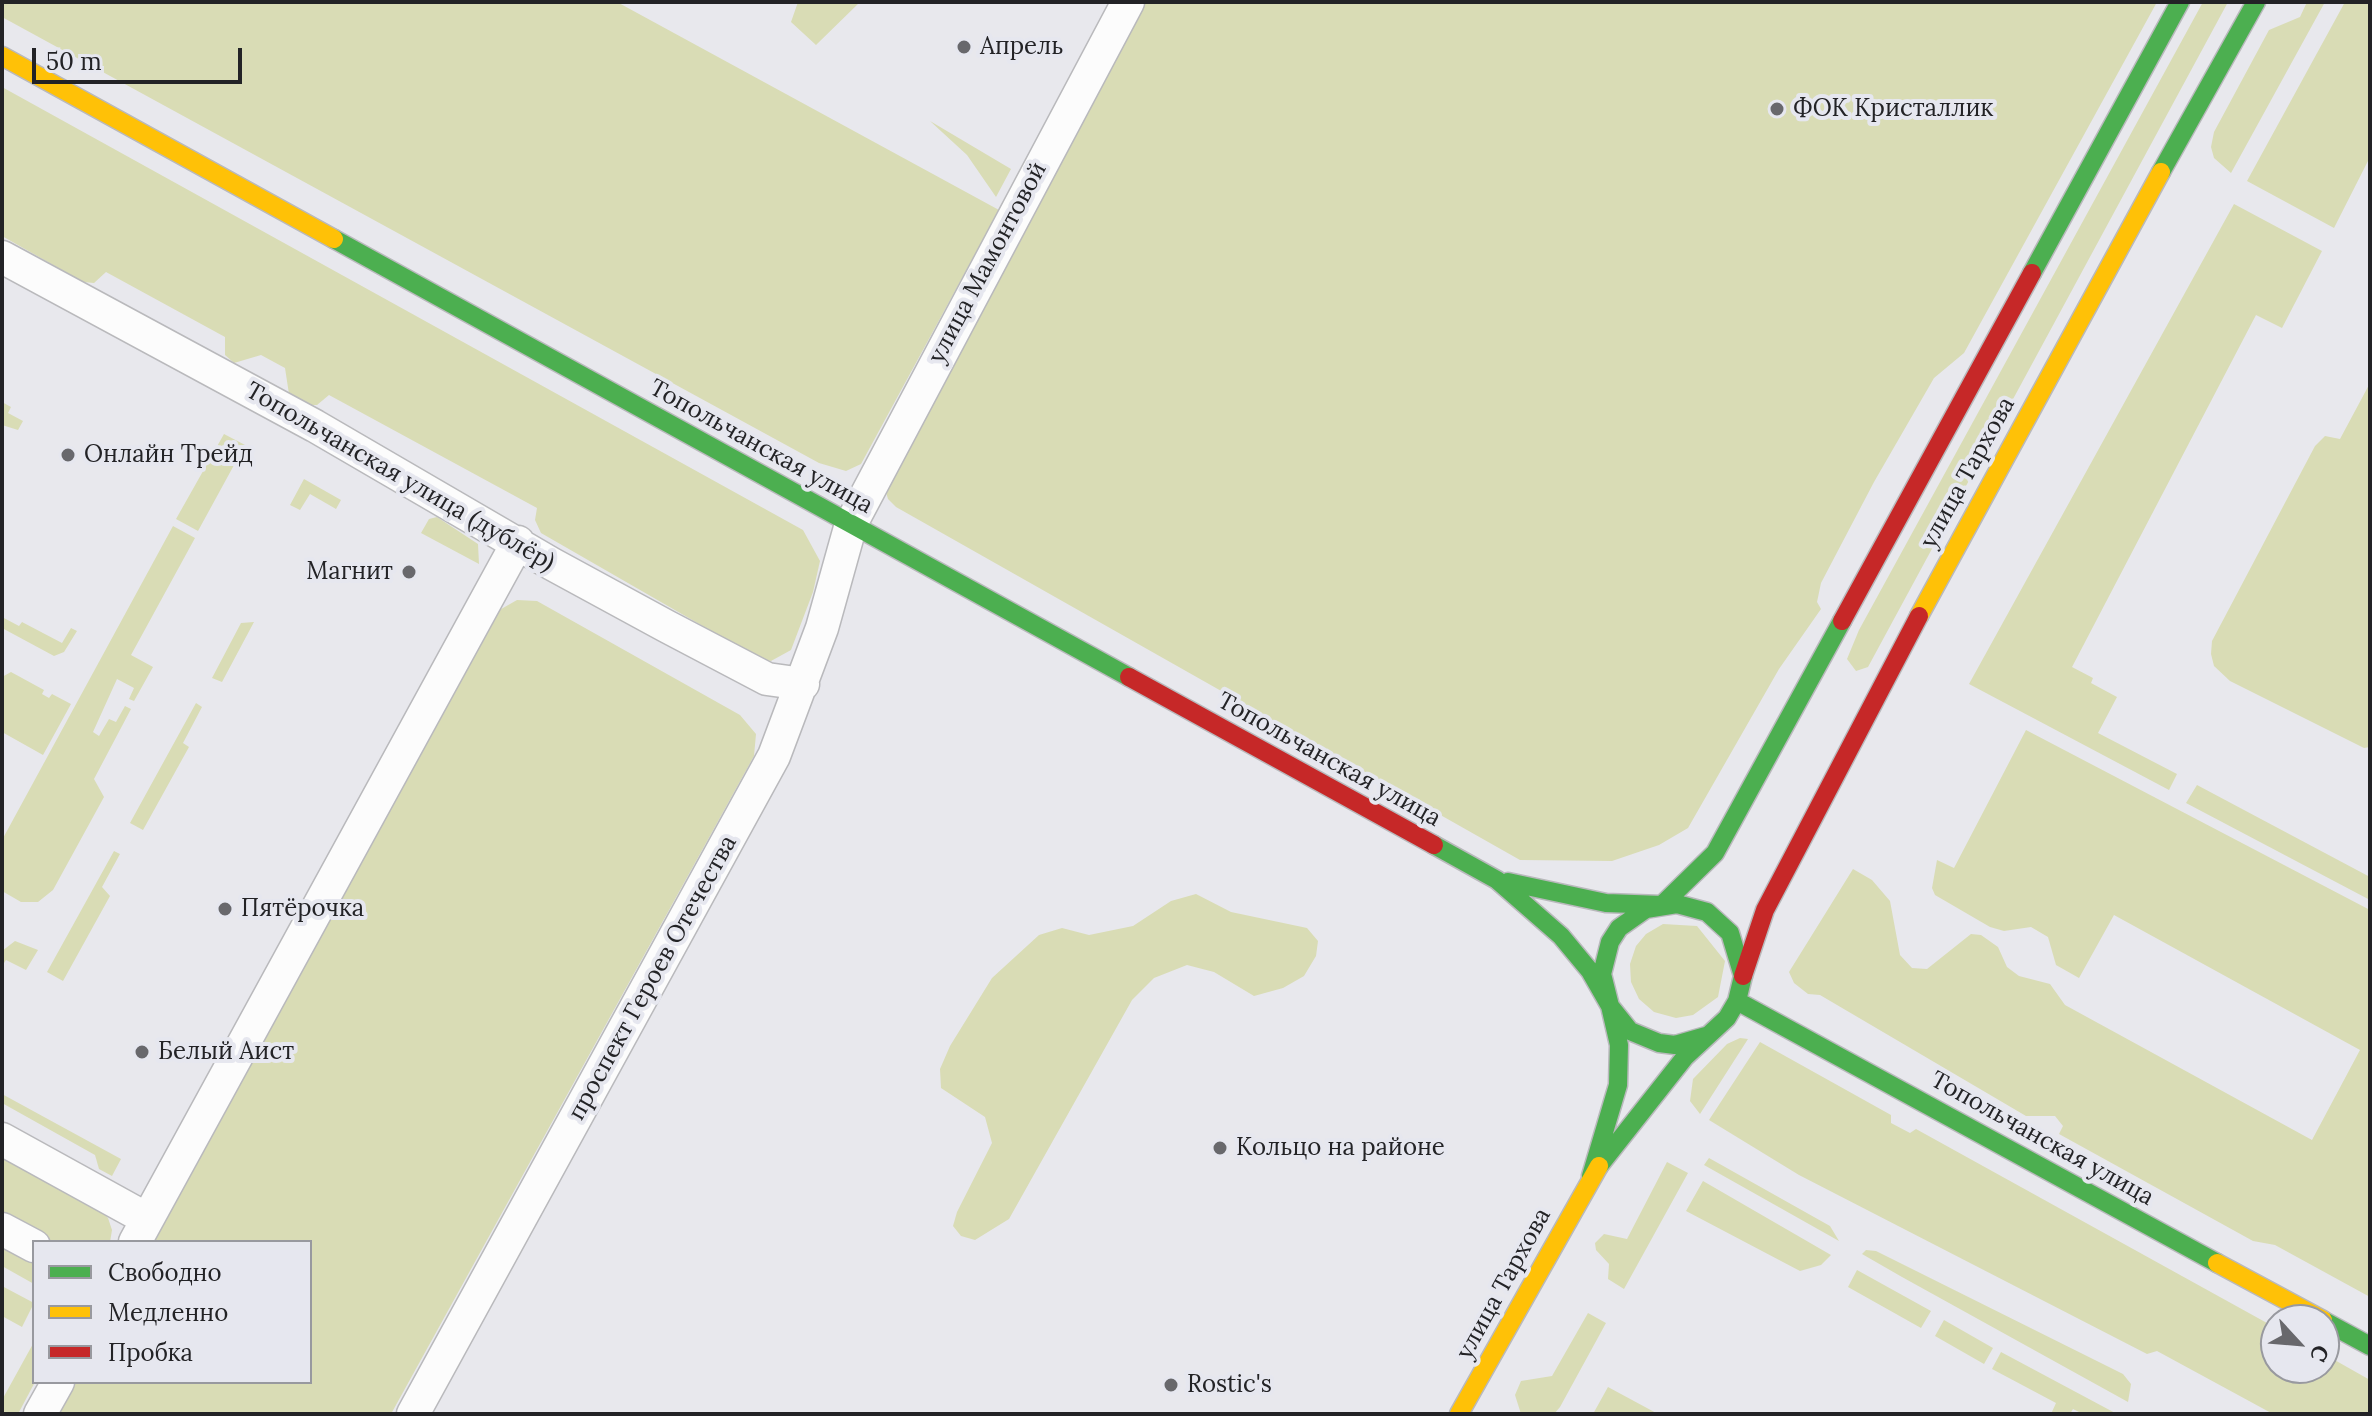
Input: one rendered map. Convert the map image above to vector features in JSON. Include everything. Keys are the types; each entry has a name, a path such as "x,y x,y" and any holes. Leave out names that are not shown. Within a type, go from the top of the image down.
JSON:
{"main road":[{"name":"улица Тархова","path":"1662,905 1699,871 1723,841 1826,671 1852,601 2180,2"},
{"name":"улица Тархова","path":"1743,976 1765,910 1868,694 2256,2"},
{"name":"Топольчанская улица","path":"2,56 1497,880 1541,915 1568,944 1590,971 1610,1006"},
{"name":"Топольчанская улица","path":"1497,880 1606,903 1662,905"},
{"path":"1662,905 1692,907 1719,921 1737,946 1743,976 1737,1001 1727,1018 1706,1036 1675,1045 1659,1043 1630,1031 1610,1006 1602,974 1610,942 1631,917 1662,905"},
{"name":"Топольчанская улица","path":"1737,1001 2295,1304"},
{"name":"улица Тархова","path":"1591,1176 1618,1085 1619,1045 1610,1006"},
{"name":"улица Тархова","path":"1459,1414 1591,1176 1663,1083 1706,1036"},
{"name":"Топольчанская улица","path":"2340,1329 2370,1346"}],"street":[{"name":"улица Мамонтовой","path":"851,524 1128,2"},
{"name":"Топольчанская улица (дублёр)","path":"2,257 315,426 767,679 803,684"},
{"name":"проспект Героев Отечества","path":"413,1414 774,756 803,684 851,524"},
{"path":"2,1139 141,1231 518,542"},
{"path":"2,1229 32,1245"},
{"path":"40,1414 57,1384"}],"green space":[{"path":"2,2 617,2 999,210 861,464 846,471 819,463 2,17"},
{"path":"798,2 860,2 816,45 791,22"},
{"path":"1146,2 2157,2 1964,353 1934,378 1874,482 1821,583 1817,602 1821,609 1779,669 1688,828 1659,845 1612,861 1520,860 896,507 888,499 883,482"},
{"path":"2203,2 2228,2 1868,667 1856,671 1847,659 1859,630"},
{"path":"2307,2 2325,2 2231,173 2214,158 2211,147 2214,132 2269,30 2300,17"},
{"path":"2345,2 2370,2 2370,157 2334,228 2247,181"},
{"path":"2,87 803,530 820,561 813,592 791,650 771,661 760,659 541,533 535,520 537,508 329,395 317,405 308,405 289,394 285,368 261,355 234,363 225,355 225,337 106,272 94,283 83,282 2,236"},
{"path":"930,121 1011,169 996,197 967,155"},
{"path":"2234,204 2322,251 2282,328 2256,315 2072,667 2093,678 2091,683 2117,697 2098,733 2177,774 2169,790 1969,684"},
{"path":"2370,383 2370,747 2364,748 2230,681 2214,666 2211,654 2212,641 2315,446 2325,436 2340,439"},
{"path":"2,402 11,407 8,413 23,421 18,430 2,425"},
{"path":"224,434 245,445 198,531 176,519"},
{"path":"304,479 341,500 336,509 310,494 300,510 290,505"},
{"path":"437,517 478,544 479,564 421,533 429,519"},
{"path":"173,526 195,538 131,655 153,667 134,701 129,699 134,688 117,679 93,732 99,736 109,719 116,722 125,706 131,709 94,779 104,797 53,890 38,902 21,902 2,891 2,840"},
{"path":"517,600 537,601 740,715 756,734 754,756 391,1414 52,1414 68,1384 312,1384 312,1240 148,1240 496,612"},
{"path":"2,617 19,626 22,622 62,643 71,628 77,631 64,652 54,656 2,628"},
{"path":"254,622 222,682 212,678 241,623"},
{"path":"11,672 44,690 42,694 49,698 52,694 71,704 43,755 2,732 2,677"},
{"path":"196,703 202,707 183,743 189,747 143,830 130,823"},
{"path":"2026,730 2370,910 2370,1297 2275,1245 2253,1241 2059,1134 2063,1126 2055,1116 2026,1116 1820,995 1808,994 1794,983 1789,972 1853,869 1872,880 1890,901 1900,955 1912,968 1927,969 1971,934 1981,935 1998,947 2007,967 2019,976 2050,984 2065,1005 2312,1140 2360,1050 2114,915 2079,978 2056,965 2048,937 2031,927 2004,931 1990,927 1935,895 1932,888 1937,860 1954,868"},
{"path":"2197,785 2370,877 2370,900 2186,803"},
{"path":"114,851 120,854 102,887 110,896 63,981 47,972"},
{"path":"1196,894 1231,912 1307,928 1318,941 1316,956 1304,976 1283,988 1254,996 1214,972 1187,965 1154,978 1132,1000 1009,1219 975,1240 961,1236 953,1226 957,1212 992,1143 985,1117 941,1088 940,1069 950,1046 992,978 1039,935 1062,928 1089,935 1133,926 1171,901"},
{"path":"1663,924 1697,926 1725,961 1718,997 1693,1015 1676,1018 1654,1012 1639,999 1631,982 1630,964 1636,946 1646,934"},
{"path":"15,941 38,950 26,970 6,960 2,966 2,951"},
{"path":"1740,1038 1748,1039 1700,1114 1690,1101 1693,1079 1727,1044"},
{"path":"1760,1042 1891,1115 1891,1123 1910,1133 1916,1129 2260,1319 2260,1384 2340,1384 2340,1363 2370,1380 2370,1414 2273,1414 2157,1351 2147,1354 1799,1175 1709,1120"},
{"path":"2,1094 121,1159 112,1176 99,1169 95,1155 2,1103"},
{"path":"2,1153 98,1206 108,1218 112,1230 110,1240 39,1240 2,1219"},
{"path":"1709,1158 1830,1226 1839,1241 1704,1165"},
{"path":"1667,1162 1688,1173 1624,1289 1608,1279 1609,1264 1596,1250 1595,1243 1604,1234 1627,1239"},
{"path":"1703,1181 1831,1255 1821,1265 1800,1271 1686,1211"},
{"path":"2,1245 32,1262 32,1283 2,1266"},
{"path":"1866,1250 1876,1251 2123,1374 2131,1384 2128,1402 1862,1254"},
{"path":"1857,1270 1931,1311 1921,1328 1848,1287"},
{"path":"2,1286 32,1302 22,1327 2,1316"},
{"path":"1588,1313 1606,1323 1560,1407 1554,1414 1521,1414 1515,1395 1521,1381 1552,1376"},
{"path":"1944,1320 1993,1348 1984,1364 1935,1336"},
{"path":"32,1346 34,1384 18,1414 2,1414 2,1400"},
{"path":"2001,1352 2117,1414 2083,1414 2073,1409 2070,1414 2051,1414 2056,1403 1992,1369"},
{"path":"1608,1387 1658,1414 1593,1414"}],"traffic: fast":[{"path":"2032,273 2180,2"},
{"path":"2161,172 2256,2"},
{"path":"334,239 1129,677"},
{"path":"1508,882 1606,903 1662,905 1715,853 1842,621"},
{"path":"1434,845 1497,880 1561,936 1590,971 1610,1006 1619,1045 1618,1085 1591,1176"},
{"path":"1599,1166 1685,1057 1727,1018 1737,1001 1743,976 1730,933 1707,912 1677,904 1646,909 1619,928 1610,942 1602,974 1610,1006 1630,1031 1659,1043 1675,1045 1706,1036"},
{"path":"1737,1001 2217,1263"},
{"path":"2340,1330 2370,1346"}],"traffic: slow":[{"path":"2,56 334,239"},
{"path":"1919,616 2161,172"},
{"path":"1459,1414 1599,1166"},
{"path":"2217,1263 2293,1304"}],"traffic: jam":[{"path":"1842,621 2032,273"},
{"path":"1743,976 1765,910 1919,616"},
{"path":"1129,677 1434,845"}],"place":[{"name":"Апрель","path":"964,47"},
{"name":"ФОК Кристаллик","path":"1777,109"},
{"name":"Онлайн Трейд","path":"68,455"},
{"name":"Магнит","path":"409,572"},
{"name":"Пятёрочка","path":"225,909"},
{"name":"Белый Аист","path":"142,1052"},
{"name":"Кольцо на районе","path":"1220,1148"},
{"name":"Rostic's","path":"1171,1385"}]}
